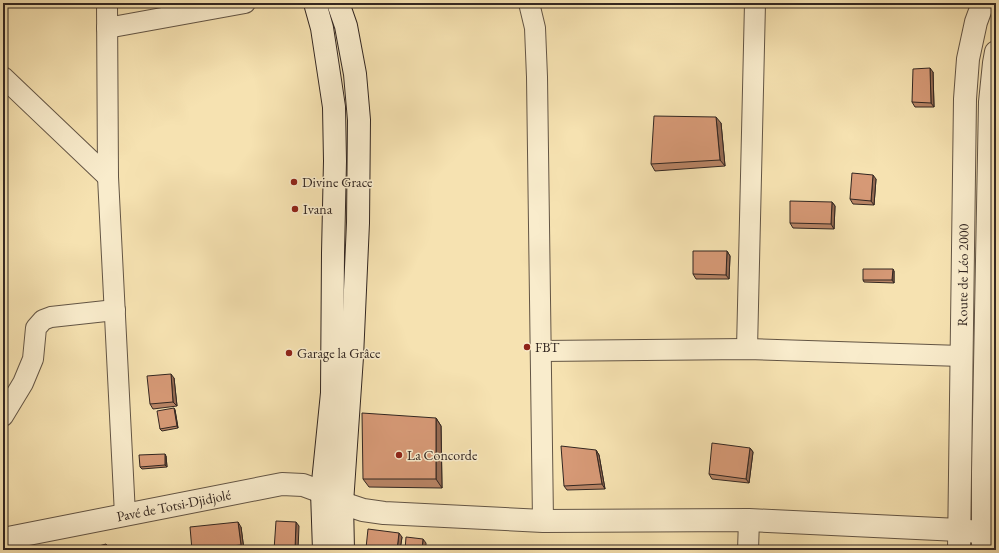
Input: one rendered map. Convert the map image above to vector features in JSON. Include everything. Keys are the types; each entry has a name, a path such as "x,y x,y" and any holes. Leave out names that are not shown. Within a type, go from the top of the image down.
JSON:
{"street":[{"path":"107,3 108,177 125,515"},
{"path":"107,28 245,3"},
{"path":"315,3 322,28 334,108 335,161 332,393 322,492 324,550"},
{"path":"338,3 346,26 354,68 359,120 358,223 352,357 342,503 343,550"},
{"path":"529,3 535,28 537,85 543,521"},
{"path":"748,349 755,3"},
{"name":"Route de Léo 2000","path":"959,540 965,99 968,59 976,22 983,3"},
{"name":"Route de Léo 2000","path":"987,538 990,102 996,52"},
{"path":"3,77 108,177"},
{"path":"3,416 23,384 33,359 36,328 43,320 115,310"},
{"path":"541,351 748,349 961,356"},
{"name":"Pavé de Totsi-Djidjolé","path":"3,539 282,484 303,485 322,492 342,503 364,510 384,513 543,521 749,520 959,540 987,538"},
{"path":"748,550 749,520"}],"building":[{"path":"930,68 931,103 912,102 913,69"},
{"path":"654,116 716,117 720,160 651,164"},
{"path":"852,173 873,175 871,201 850,199"},
{"path":"790,201 832,202 831,224 790,223"},
{"path":"693,251 727,251 726,275 693,274"},
{"path":"863,269 893,269 892,280 863,280"},
{"path":"171,374 173,402 150,404 147,376"},
{"path":"174,408 177,426 160,429 157,411"},
{"path":"362,413 436,418 436,479 363,479"},
{"path":"712,443 750,448 746,479 709,474"},
{"path":"561,446 596,450 602,484 564,486"},
{"path":"165,454 165,465 140,467 139,455"},
{"path":"276,521 296,522 295,550 274,550"},
{"path":"238,522 241,545 192,550 190,527"},
{"path":"368,529 399,533 397,550 366,548"},
{"path":"406,537 423,539 422,550 405,550"},
{"path":"106,544 107,550 88,550 88,549"},
{"path":"644,548 657,548 657,550 644,550"}],"place":[{"name":"Divine Grace","path":"294,182"},
{"name":"Ivana","path":"295,209"},
{"name":"FBT","path":"527,347"},
{"name":"Garage la Grâce","path":"289,353"},
{"name":"La Concorde","path":"399,455"}]}
